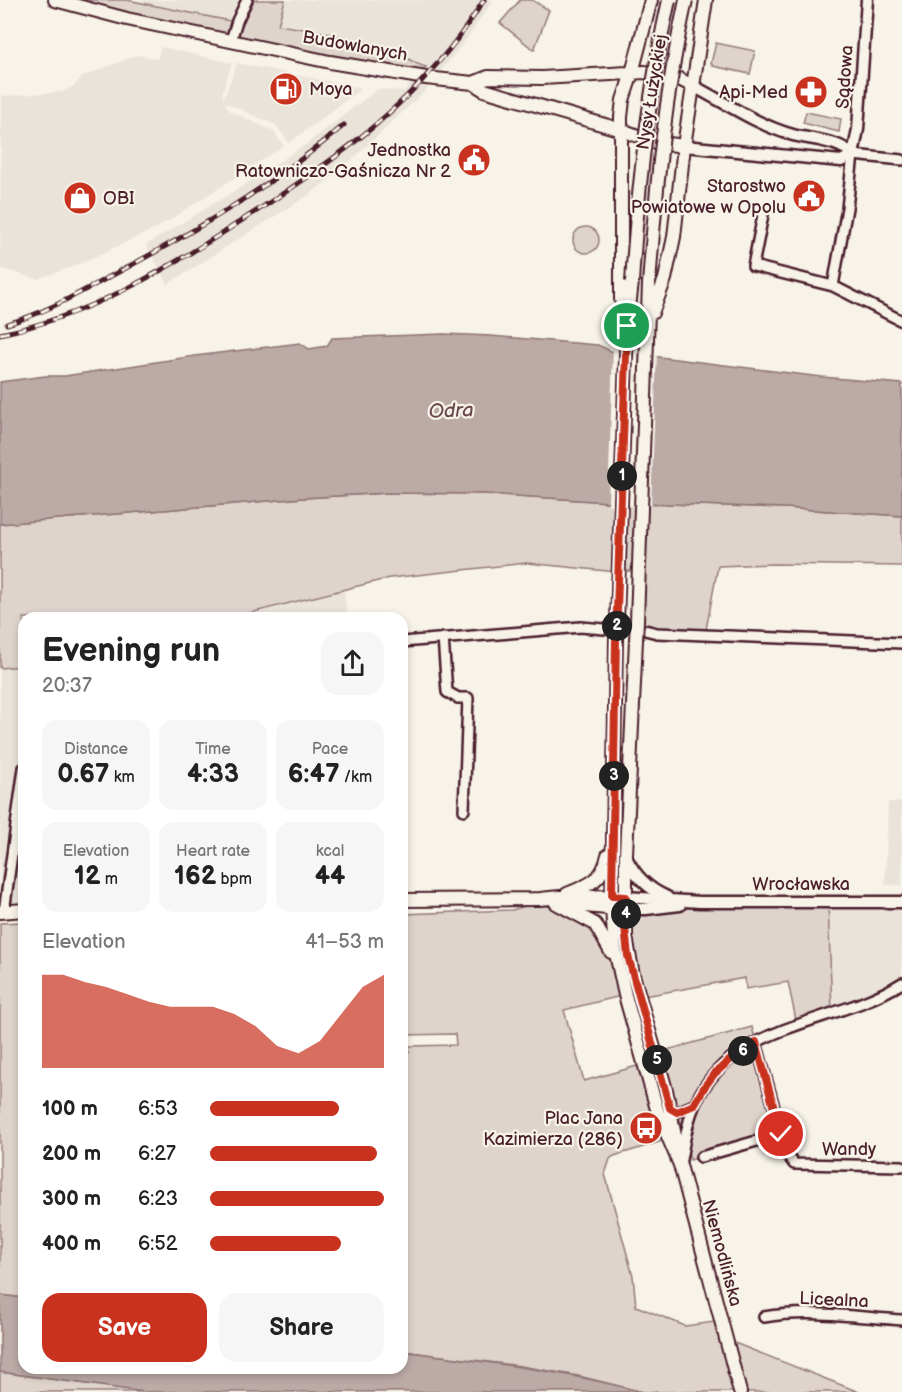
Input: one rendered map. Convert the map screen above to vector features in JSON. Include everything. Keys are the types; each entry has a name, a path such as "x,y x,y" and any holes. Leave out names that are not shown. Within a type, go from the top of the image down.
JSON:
{"main road":[{"name":"Budowlanych","path":"55,0 127,19 350,65 474,83 484,90 622,130 654,142 684,146"},
{"path":"626,299 623,100 651,0"},
{"name":"Nysy Łużyckiej","path":"612,909 616,639 626,299 632,282 646,130 669,0"},
{"name":"Nysy Łużyckiej","path":"626,903 626,854 636,640 641,626 639,568 649,284 666,102 686,0"},
{"path":"647,326 665,279 669,260 706,0"},
{"name":"Budowlanych","path":"474,83 488,77 542,78 632,73 663,75 693,86"},
{"path":"558,900 600,876 606,864 613,833"},
{"name":"Wrocławska","path":"558,900 612,896 626,903"},
{"name":"Wrocławska","path":"408,900 540,899 612,909 626,903"},
{"path":"558,900 595,924 618,965"},
{"name":"Niemodlińska","path":"626,903 625,928 628,956 670,1108 679,1161"},
{"name":"Niemodlińska","path":"612,909 618,965 658,1113 679,1161 740,1392"},
{"path":"2,912 18,911"}],"street":[{"path":"231,40 247,0"},
{"name":"Sądowa","path":"853,155 858,129 867,0"},
{"path":"693,86 764,125 792,135 834,144 853,155 902,160"},
{"path":"684,146 841,161 853,155"},
{"path":"833,286 848,208 853,155"},
{"path":"763,214 753,266 833,286 902,321"},
{"path":"641,626 657,633 902,644"},
{"path":"408,641 581,627 604,628"},
{"path":"443,638 447,692 458,698 468,698 464,810"},
{"path":"2,912 18,807"},
{"path":"626,854 635,873 647,885 673,900"},
{"name":"Wrocławska","path":"626,903 673,900 902,902"},
{"name":"Wrocławska","path":"626,903 646,909 700,902"},
{"path":"679,1161 694,1105 714,1074 736,1055 756,1042 797,1025 871,1000 902,983"},
{"path":"701,1157 781,1134 756,1042"},
{"path":"670,1108 677,1112 694,1105"},
{"name":"Wandy","path":"781,1134 787,1154 794,1164 902,1166"},
{"name":"Licealna","path":"764,1317 809,1314 902,1320"}],"shaded area":[{"path":"55,0 127,0 237,21 247,0 285,0 278,25 388,47 426,67 418,76"},
{"path":"127,0 247,0 237,21 230,21"},
{"path":"285,0 493,0 471,33 425,91 339,172 307,196 168,284 146,245 305,145 378,89 404,91 426,68 388,47 278,25"},
{"path":"520,0 532,0 549,10 534,50 500,23"},
{"path":"716,43 755,51 750,74 713,66 711,63"},
{"path":"161,47 232,63 223,90 223,100 237,63 362,88 289,143 276,125 224,102 230,111 273,131 284,146 157,228 72,267 37,279 0,268 1,96 62,92 74,86 82,77 137,55 157,59"},
{"path":"806,112 841,119 839,132 803,123"},
{"path":"586,227 595,231 599,240 595,249 586,253 577,249 573,240 577,231"},
{"path":"388,493 484,494 609,502 785,508 902,516 902,566 772,564 718,566 705,635 639,634 641,571 607,571 527,563 390,578 254,612 18,612 18,666 0,668 0,524"},
{"path":"344,590 347,612 256,612"},
{"path":"18,666 18,905 0,906 0,668"},
{"path":"888,802 902,802 902,885 885,885"},
{"path":"685,902 828,902 832,1013 797,1025 788,982 746,989 745,978 639,997 626,909"},
{"path":"828,902 902,902 902,983 832,1013"},
{"path":"536,903 572,913 602,933 625,995 564,1010 584,1081 644,1064 666,1140 614,1156 610,1159 605,1174 633,1276 636,1306 685,1326 722,1321 727,1340 859,1392 642,1392 579,1376 521,1366 408,1352 408,1052 409,1046 456,1045 455,1034 408,1035 408,914 512,910"},
{"path":"18,922 18,1297 0,1295 0,923"},
{"path":"752,1027 781,1134 690,1160 663,1051"},
{"path":"0,1372 145,1392 0,1392"}],"water":[{"name":"Odra","path":"444,334 598,345 611,351 822,377 902,384 902,516 785,508 609,502 484,494 388,493 0,524 0,382 45,376 65,376 300,343 309,349 327,346 332,338"},
{"path":"0,1295 18,1297 18,1374 408,1374 408,1352 553,1372 642,1392 145,1392 0,1372"}],"pier":[{"path":"613,348 657,353 651,506 608,505"}],"tunnel":[{"path":"604,629 643,630"}],"railway":[{"path":"0,334 65,316 126,289 184,257 311,175 376,125 406,97 434,68 484,0"},
{"path":"7,324 34,315 73,296 202,225 261,188 344,125"}],"place":[{"name":"Moya","path":"286,89"},
{"name":"Api-Med","path":"811,92"},
{"name":"Jednostka Ratowniczo-Gaśnicza Nr 2","path":"474,160"},
{"name":"Starostwo Powiatowe w Opolu","path":"809,196"},
{"name":"OBI","path":"80,198"},
{"name":"Plac Jana Kazimierza (286)","path":"646,1128"}],"route":[{"path":"627,326 616,639 612,896 626,897 625,928 628,956 670,1108 677,1112 694,1105 714,1074 756,1042 781,1134"}]}
